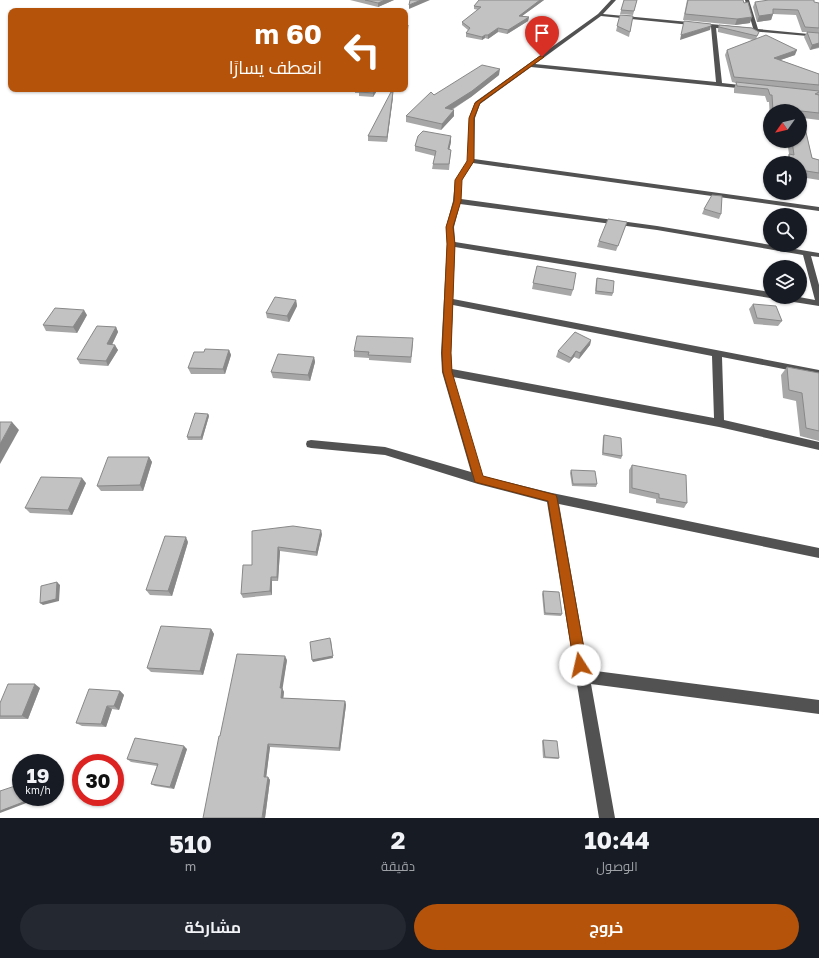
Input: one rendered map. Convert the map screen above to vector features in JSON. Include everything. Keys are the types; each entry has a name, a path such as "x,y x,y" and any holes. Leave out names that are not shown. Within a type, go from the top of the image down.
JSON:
{"street":[{"path":"478,479 447,372 446,353 451,244 450,227 457,201 458,180 470,161 472,118 477,103 600,16 603,10 614,0"},
{"path":"747,0 756,30"},
{"path":"600,16 819,36"},
{"path":"713,26 719,84"},
{"path":"530,65 750,87"},
{"path":"470,161 819,209"},
{"path":"457,201 657,228 819,255"},
{"path":"451,244 763,294"},
{"path":"806,253 819,300"},
{"path":"448,301 819,374"},
{"path":"807,301 819,303"},
{"path":"717,354 719,424"},
{"path":"447,372 719,424 819,446"},
{"path":"310,444 385,451 478,479 552,498 819,553"},
{"path":"552,498 606,818"},
{"path":"582,676 819,707"}],"building":[{"path":"365,0 385,0 378,3"},
{"path":"410,0 421,0 409,5"},
{"path":"479,0 540,0 519,16 529,17 508,30 498,28 482,37 466,33 470,28 462,22 481,7 474,6"},
{"path":"624,0 637,0 634,11 621,10"},
{"path":"688,0 743,0 744,3 748,2 752,17 737,19 685,14"},
{"path":"769,0 814,0 814,2 819,3 819,28 805,27 798,10 773,9 773,14 759,16 755,2"},
{"path":"620,15 633,16 630,32 617,26"},
{"path":"684,21 711,24 711,26 681,35"},
{"path":"719,25 752,28 759,32 757,36 719,27"},
{"path":"807,32 819,33 819,43 812,45"},
{"path":"766,35 797,50 774,58 819,74 819,85 734,77 727,50"},
{"path":"482,65 500,69 472,91 445,108 454,110 442,124 406,116 431,92 434,95"},
{"path":"736,82 819,91 815,94 819,95 819,113 807,112 807,104 773,104 772,95 770,95 768,89 737,86"},
{"path":"391,92 393,92 387,137 368,136"},
{"path":"423,131 451,136 448,149 451,150 449,164 433,164 436,151 415,146 418,136"},
{"path":"807,137 812,158 819,160 819,173 807,171 807,156 789,156 789,154 794,155 793,148 807,148"},
{"path":"712,195 722,196 721,214 704,209"},
{"path":"608,219 627,222 618,246 599,241"},
{"path":"537,266 576,273 573,290 533,283"},
{"path":"597,278 614,281 613,293 596,291"},
{"path":"275,297 296,300 287,316 266,313"},
{"path":"753,304 776,306 782,321 757,318"},
{"path":"55,308 84,310 73,327 43,325"},
{"path":"97,326 116,327 107,344 115,345 106,361 77,359"},
{"path":"575,332 591,340 580,353 576,351 571,358 558,351"},
{"path":"357,336 413,338 411,357 368,355 369,352 354,351"},
{"path":"205,349 229,350 223,369 188,368 194,352 204,352"},
{"path":"278,354 314,357 308,375 271,372"},
{"path":"787,367 819,373 819,431 806,428 802,393 789,390"},
{"path":"195,413 208,414 201,437 187,437"},
{"path":"0,422 12,422 0,444"},
{"path":"604,435 621,438 622,456 603,453"},
{"path":"108,457 149,457 140,485 97,486"},
{"path":"632,465 686,475 687,503 659,498 659,494 632,488"},
{"path":"571,470 595,471 597,484 573,484"},
{"path":"41,477 82,478 68,510 25,508"},
{"path":"293,526 321,530 316,552 278,547 277,577 271,577 270,591 241,594 243,565 252,565 252,531"},
{"path":"165,536 186,537 168,591 146,590"},
{"path":"57,582 56,599 40,603 41,586"},
{"path":"543,591 559,592 562,614 545,613"},
{"path":"161,626 211,629 200,671 147,668"},
{"path":"330,638 333,656 312,660 310,642"},
{"path":"237,654 285,656 280,688 282,688 281,698 345,701 339,748 268,744 264,777 268,777 262,818 203,818 219,736"},
{"path":"8,684 35,684 22,716 0,716 0,703"},
{"path":"89,689 120,691 114,706 107,706 101,724 76,723"},
{"path":"135,738 184,746 170,787 151,784 158,764 127,759"},
{"path":"543,740 557,741 559,758 545,757"},
{"path":"12,787 13,806 0,811 0,791"}],"route":[{"path":"542,57 477,103 472,118 470,161 458,180 457,201 450,227 451,244 446,353 447,372 478,479 552,498 580,665"}]}
